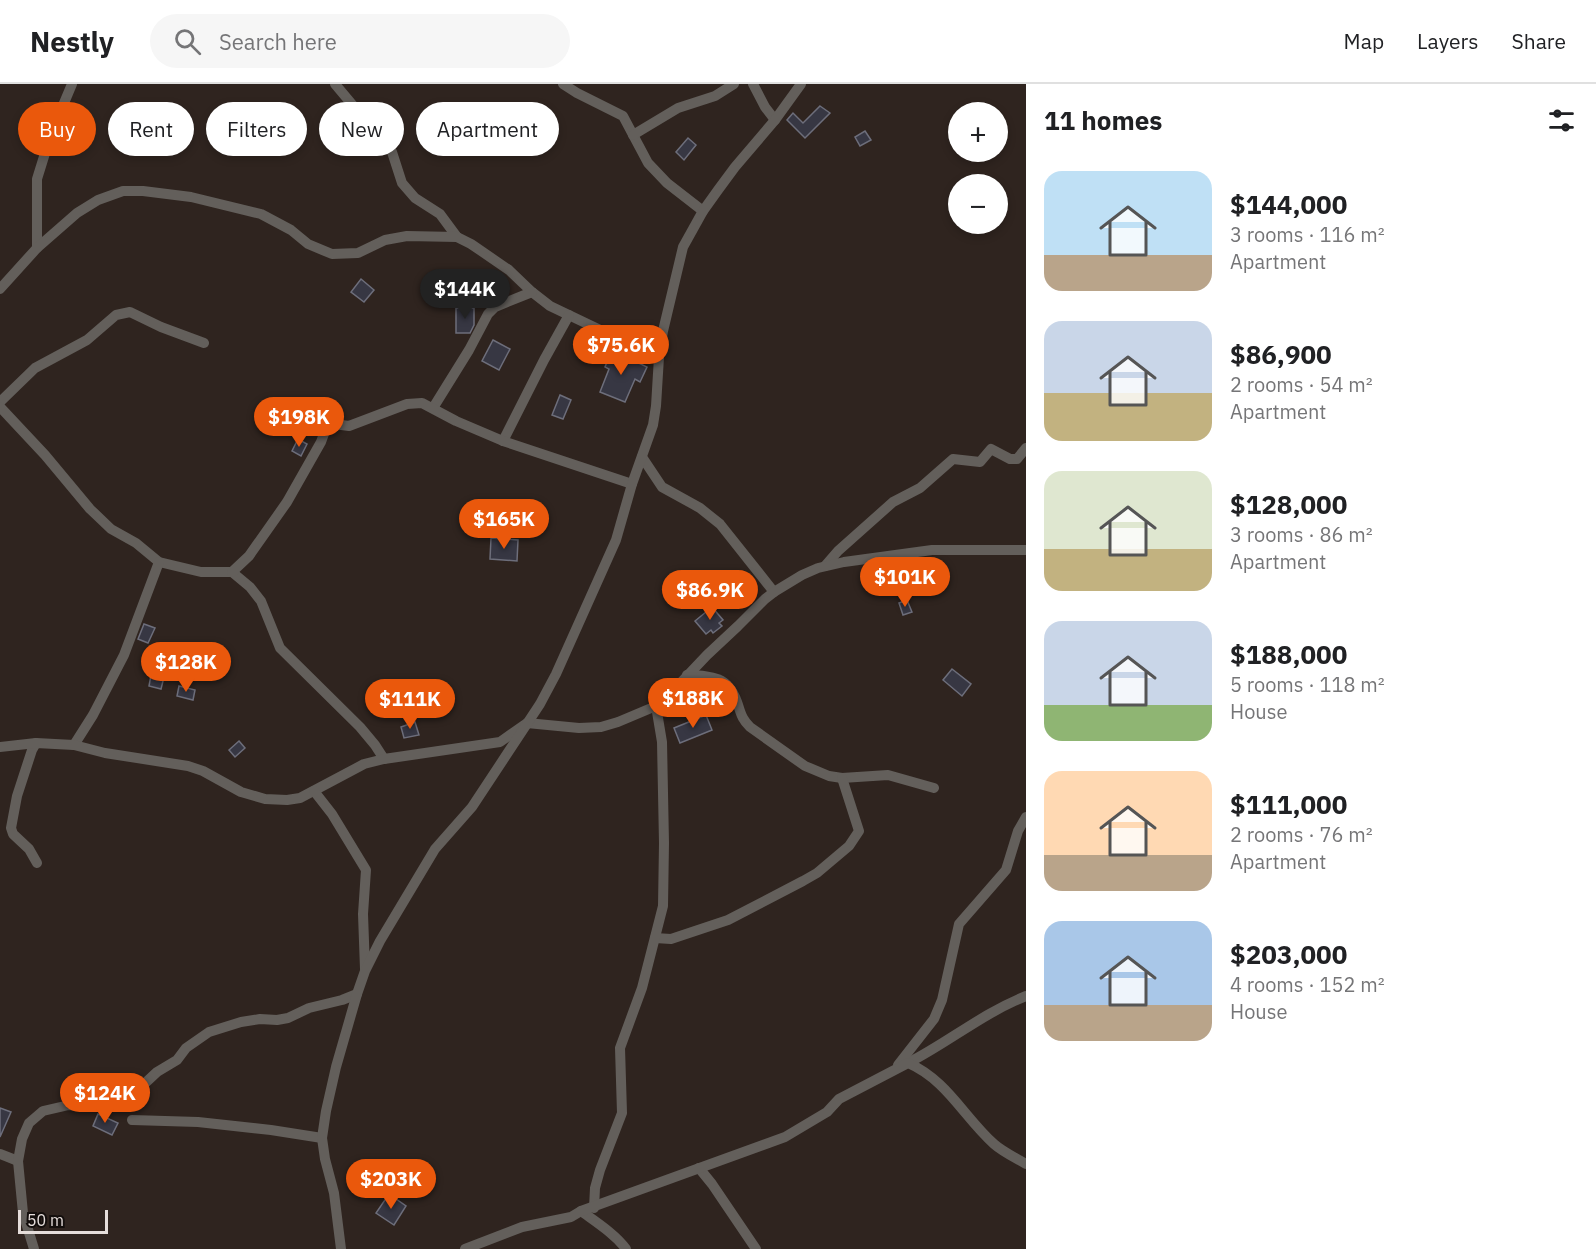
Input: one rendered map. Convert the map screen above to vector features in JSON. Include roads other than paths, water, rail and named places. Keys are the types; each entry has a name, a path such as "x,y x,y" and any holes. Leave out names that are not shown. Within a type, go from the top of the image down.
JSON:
{"street":[{"path":"37,248 37,179 51,134 72,84"},
{"path":"335,84 393,152 402,183 415,198 440,214 457,237"},
{"path":"563,84 623,116 648,163 667,183 703,211"},
{"path":"633,135 678,108 715,96 734,84"},
{"path":"753,84 775,120"},
{"path":"341,1249 334,1194 322,1138 334,1078 365,971 380,941 435,849 472,807 540,704 556,674 609,555 653,425 659,357 679,261 691,231 735,167 775,120 801,84"},
{"path":"0,289 37,248 77,213 98,200 123,191 143,191 190,197 261,214 291,230 308,244 332,254 358,253 385,240 407,236 457,237 509,270 550,306 659,357"},
{"path":"433,408 488,314 495,307 532,292"},
{"path":"0,402 35,368 87,340 116,315 130,312 161,327 204,343"},
{"path":"503,441 569,315"},
{"path":"232,572 249,556 287,502 325,431 334,424 349,426 407,404 422,403 456,421 503,441 632,484"},
{"path":"0,407 45,455 90,509 111,529 136,543 159,562 201,572 232,572 249,586 261,601 280,648 360,727 384,759"},
{"path":"825,567 838,551 893,502 920,488 953,459 980,462 991,449 1010,459 1017,459 1026,448"},
{"path":"642,457 662,487 700,508 720,524 774,592"},
{"path":"0,747 36,743 75,745 105,753 188,766 203,771 241,792 266,799 300,798 364,764 500,742 527,723 579,728 602,727 656,706 706,655 774,592 802,575 825,567 855,560 932,550 1026,550"},
{"path":"75,745 124,656 159,562"},
{"path":"687,675 717,678 727,684 737,700 742,720 805,766 829,776 842,778 888,775 934,788"},
{"path":"594,1208 595,1188 600,1170 622,1113 620,1048 642,988 663,906 662,742 656,706"},
{"path":"36,743 17,796 11,828 13,834 29,849 37,863"},
{"path":"655,938 671,939 728,920 817,873 849,846 859,831 842,778"},
{"path":"314,791 332,814 366,870 363,914 365,971"},
{"path":"894,1070 934,1019 942,1000 959,924 1006,870 1018,831 1026,818"},
{"path":"34,1249 23,1213 18,1161 22,1139 29,1123 43,1111 69,1105 96,1106 111,1102 142,1086 157,1072 177,1060 186,1048 209,1032 242,1022 288,1018 309,1008 357,994"},
{"path":"465,1249 522,1227 571,1217 581,1211 785,1137 827,1112 839,1099 924,1054 972,1023 1026,996"},
{"path":"908,1063 937,1080 995,1145 1026,1164"},
{"path":"132,1120 198,1122 322,1138"},
{"path":"0,1154 18,1161"},
{"path":"699,1168 756,1249"},
{"path":"581,1211 626,1249"}]}
